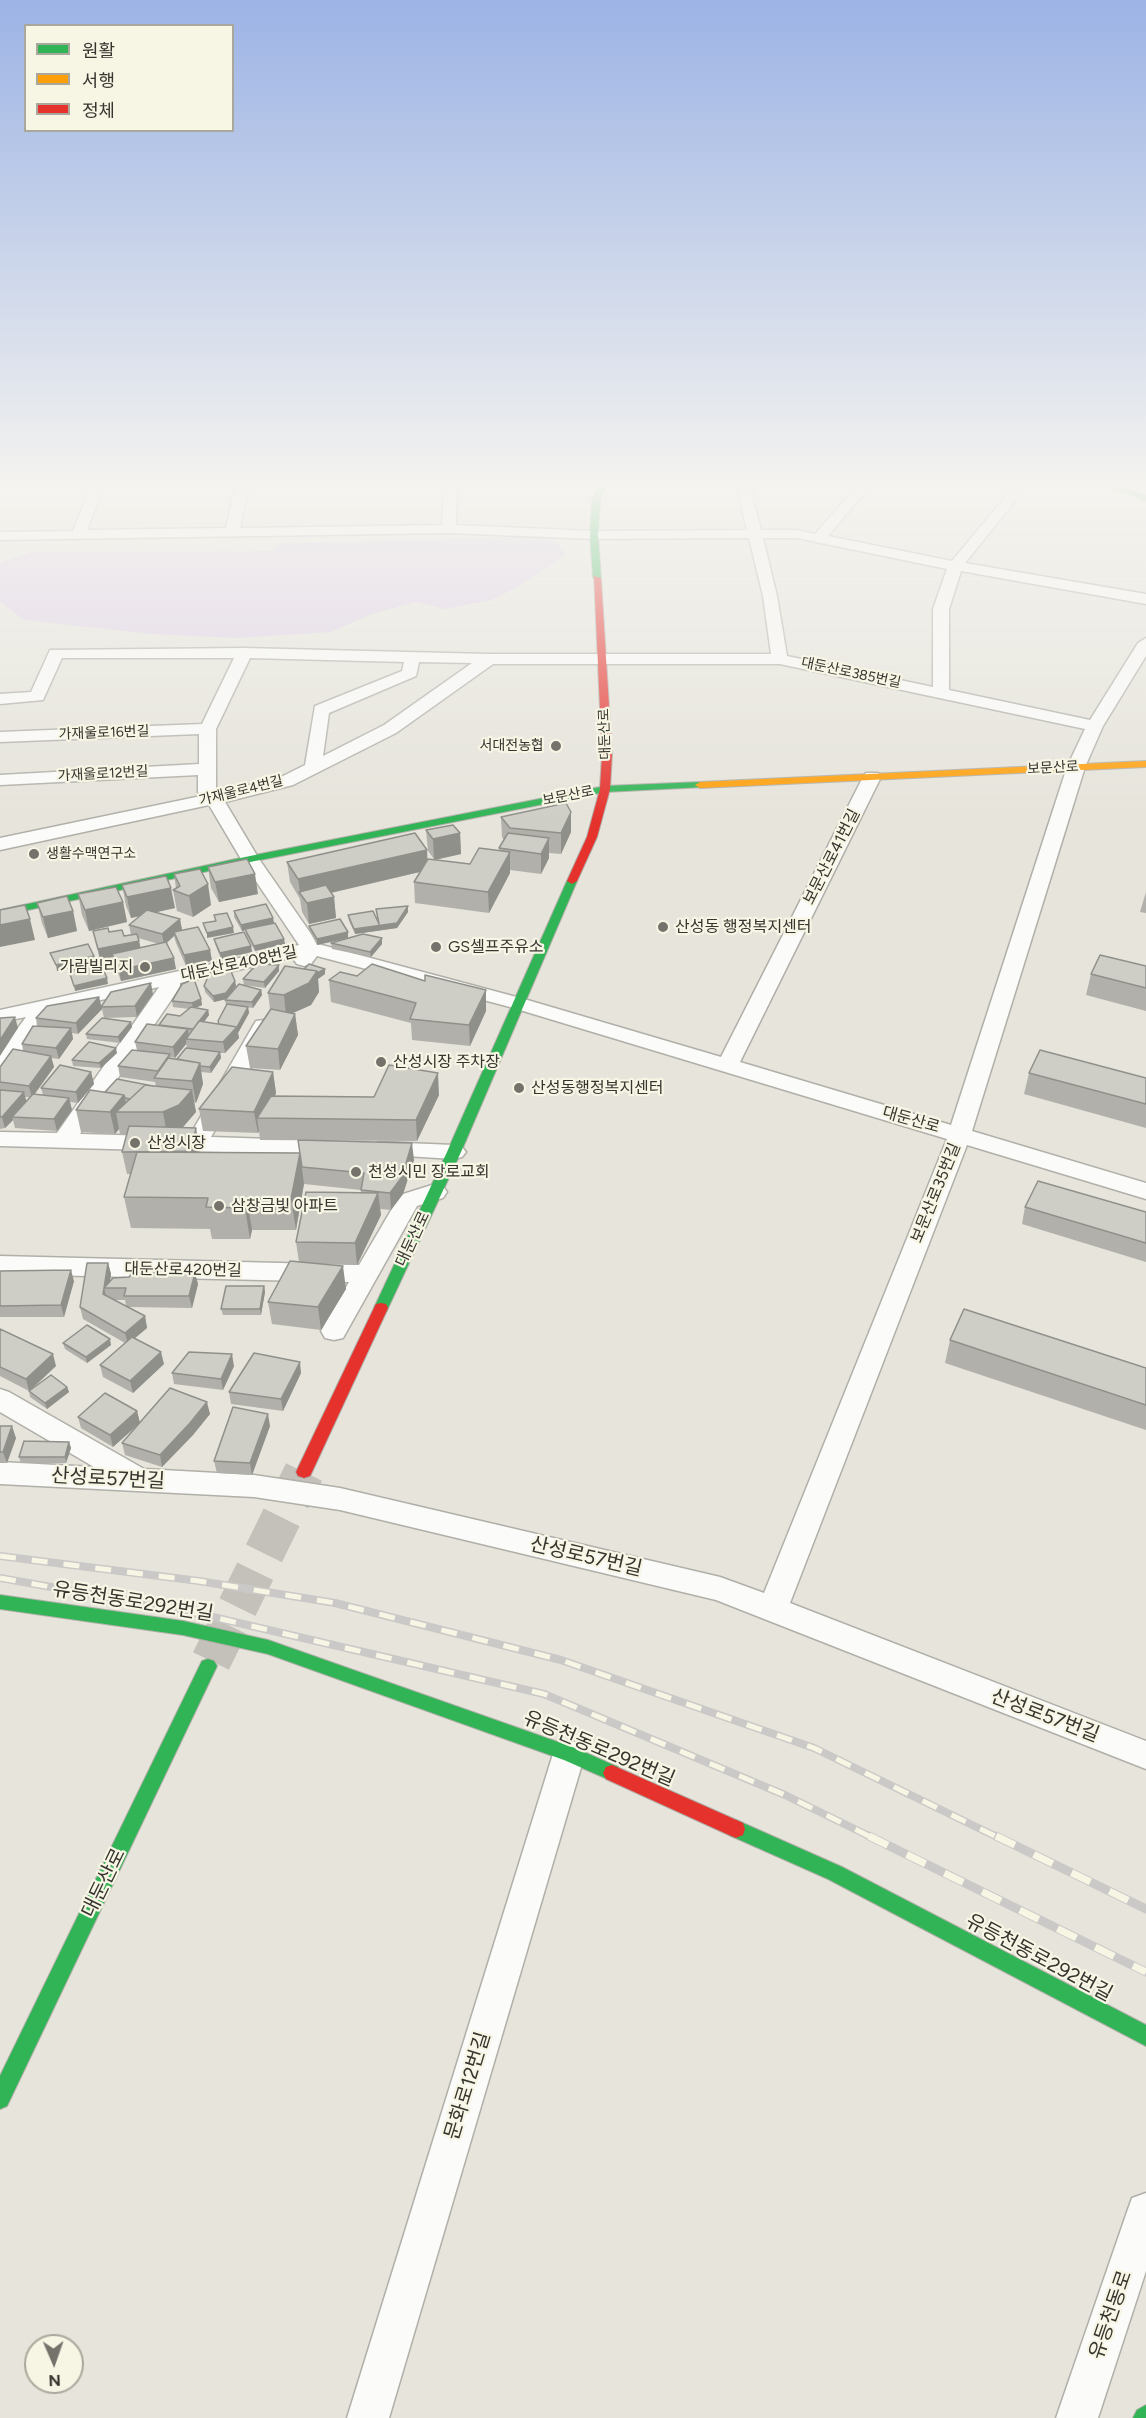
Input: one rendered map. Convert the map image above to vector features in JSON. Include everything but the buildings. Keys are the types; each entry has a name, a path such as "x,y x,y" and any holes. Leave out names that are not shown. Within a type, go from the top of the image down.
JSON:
{"main road":[{"name":"대둔산로","path":"304,1472 454,1152 517,1003 592,837 605,789 607,754 598,597"},
{"name":"보문산로","path":"0,913 250,859 605,789 1146,764"},
{"name":"유등천동로292번길","path":"0,1602 183,1628 268,1647 569,1754 835,1873 1146,2036"},
{"name":"대둔산로","path":"0,2099 208,1666"}],"street":[{"path":"770,597 780,659"},
{"path":"941,692 941,609 945,597"},
{"name":"보문산로35번길","path":"772,1610 960,1134 1076,767 1095,726 1146,643"},
{"name":"대둔산로385번길","path":"0,699 36,697 56,653 244,653 602,660 780,659 1095,726"},
{"path":"244,653 208,729 207,792 214,799 250,859 311,948 292,980"},
{"path":"313,767 321,710 410,673 412,658"},
{"name":"가재울로4번길","path":"0,844 214,799 287,781 390,729 489,659"},
{"name":"가재울로16번길","path":"0,737 208,729"},
{"name":"가재울로12번길","path":"0,780 206,769"},
{"name":"보문산로41번길","path":"727,1066 872,777"},
{"name":"대둔산로408번길","path":"0,1016 311,948 517,1003"},
{"name":"대둔산로408번길","path":"63,1141 170,987 170,979"},
{"name":"대둔산로","path":"517,1003 1146,1191"},
{"path":"195,1144 277,1005"},
{"path":"0,1067 45,1006"},
{"path":"0,1139 454,1152"},
{"path":"334,1331 408,1201 435,1192"},
{"name":"대둔산로420번길","path":"0,1265 365,1274"},
{"path":"0,1399 138,1480"},
{"name":"산성로57번길","path":"0,1473 254,1486 340,1499 720,1589 1146,1755"},
{"name":"문화로12번길","path":"368,2418 569,1754"},
{"name":"유등천동로","path":"1077,2418 1146,2212"}],"shaded area":[{"path":"0,597 498,597 445,609 416,602 372,614 331,632 236,638 151,634 24,620 0,602"}],"tunnel":[{"path":"211,1661 304,1472"}],"railway":[{"path":"0,1556 199,1581 335,1603 561,1660 814,1748 999,1838"},
{"path":"0,1578 187,1611 544,1694 785,1795 873,1838"},
{"path":"869,1836 1146,1972"},
{"path":"996,1836 1146,1909"}],"traffic: fast":[{"path":"0,913 250,859 605,789 700,785"},
{"path":"381,1308 454,1152 572,881"},
{"path":"0,1602 183,1628 268,1647 569,1754 612,1773"},
{"path":"0,2099 208,1666"},
{"path":"736,1829 835,1873 1146,2036"}],"traffic: slow":[{"path":"700,785 1146,764"}],"traffic: jam":[{"path":"572,881 592,837 605,789 607,754 598,597"},
{"path":"304,1472 381,1308"},
{"path":"612,1773 736,1829"}],"place":[{"name":"서대전농협","path":"556,746"},
{"name":"생활수맥연구소","path":"34,854"},
{"name":"산성동 행정복지센터","path":"663,927"},
{"name":"GS셀프주유소","path":"436,947"},
{"name":"가람빌리지","path":"145,967"},
{"name":"산성시장 주차장","path":"381,1062"},
{"name":"산성동행정복지센터","path":"519,1088"},
{"name":"산성시장","path":"135,1143"},
{"name":"천성시민 장로교회","path":"356,1172"},
{"name":"삼창금빛 아파트","path":"219,1206"}]}
